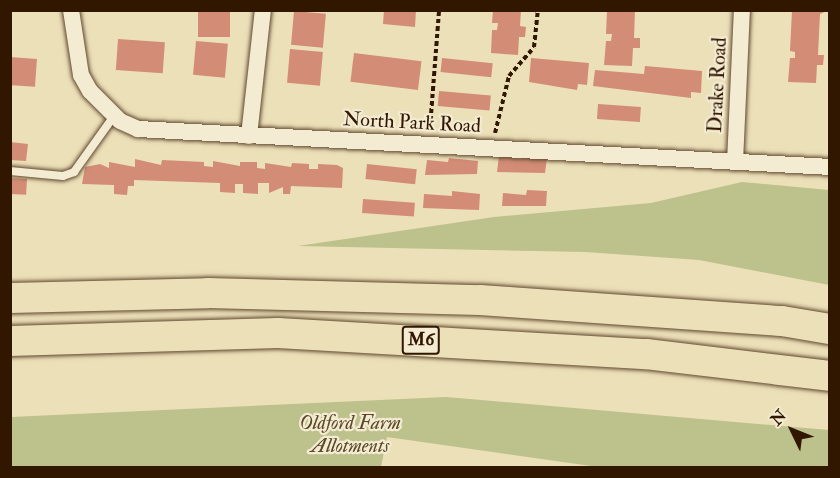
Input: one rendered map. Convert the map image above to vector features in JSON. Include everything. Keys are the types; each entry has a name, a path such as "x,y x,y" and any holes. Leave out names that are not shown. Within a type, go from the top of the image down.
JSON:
{"highway":[{"name":"M6","path":"10,298 208,293 480,300 782,321 830,329"},
{"name":"M6","path":"10,341 278,333 646,354 830,376"}],"street":[{"path":"71,10 81,75 114,116"},
{"path":"249,136 263,10"},
{"name":"Drake Road","path":"735,162 742,10"},
{"name":"North Park Road","path":"114,116 156,132 429,143 830,167"}],"lane":[{"path":"10,171 63,177 74,172 114,116"}],"path":[{"path":"429,143 439,10"},
{"path":"493,147 509,76 534,47 538,10"}],"green space":[{"path":"742,182 829,190 829,285 699,260 586,252 298,246 494,217 651,203"},
{"name":"Oldford Farm Allotments","path":"446,397 829,430 829,467 605,468 387,437 381,467 11,467 11,417"}],"building":[{"path":"198,10 230,10 230,37 198,37"},
{"path":"384,10 416,10 415,27 383,24"},
{"path":"493,10 521,10 520,26 526,27 525,37 519,37 518,55 491,53 492,30 497,30 498,23 492,23"},
{"path":"607,10 635,10 634,38 640,38 640,48 633,48 632,66 604,65 606,41 611,41 612,34 606,34"},
{"path":"792,10 829,10 820,14 818,55 824,55 823,65 817,65 816,83 788,82 790,58 795,58 795,52 790,51"},
{"path":"294,11 326,14 323,48 291,45"},
{"path":"118,39 165,42 163,73 116,70"},
{"path":"196,41 228,44 225,78 193,75"},
{"path":"290,49 323,52 320,86 287,83"},
{"path":"354,53 421,61 418,90 350,82"},
{"path":"10,57 37,59 35,87 10,85"},
{"path":"442,58 493,63 491,77 441,72"},
{"path":"531,58 589,63 587,85 578,84 577,90 529,82"},
{"path":"645,66 702,71 701,93 691,92 691,98 593,86 595,70 644,74"},
{"path":"439,91 491,96 489,110 438,106"},
{"path":"598,104 641,107 640,122 597,119"},
{"path":"10,142 28,144 26,161 10,160"},
{"path":"521,155 547,158 545,173 497,172 499,156 521,159"},
{"path":"449,158 478,161 477,174 425,175 427,160 448,162"},
{"path":"135,159 161,165 162,160 204,162 204,166 213,167 213,161 240,166 240,162 257,162 257,168 265,169 265,163 291,167 292,163 309,164 309,169 318,169 318,164 337,165 343,168 342,188 291,186 290,194 283,194 283,187 269,193 269,183 258,183 258,194 243,193 243,184 235,184 235,193 220,192 220,183 134,180 134,186 128,186 127,195 114,194 114,185 82,184 85,167 100,164 109,168 109,162 135,167"},
{"path":"367,164 417,169 415,184 365,179"},
{"path":"10,178 27,179 26,195 10,194"},
{"path":"527,190 547,191 546,206 502,206 503,193 526,195"},
{"path":"452,191 480,194 479,210 423,208 424,194 452,196"},
{"path":"363,199 415,203 414,217 362,213"}]}
